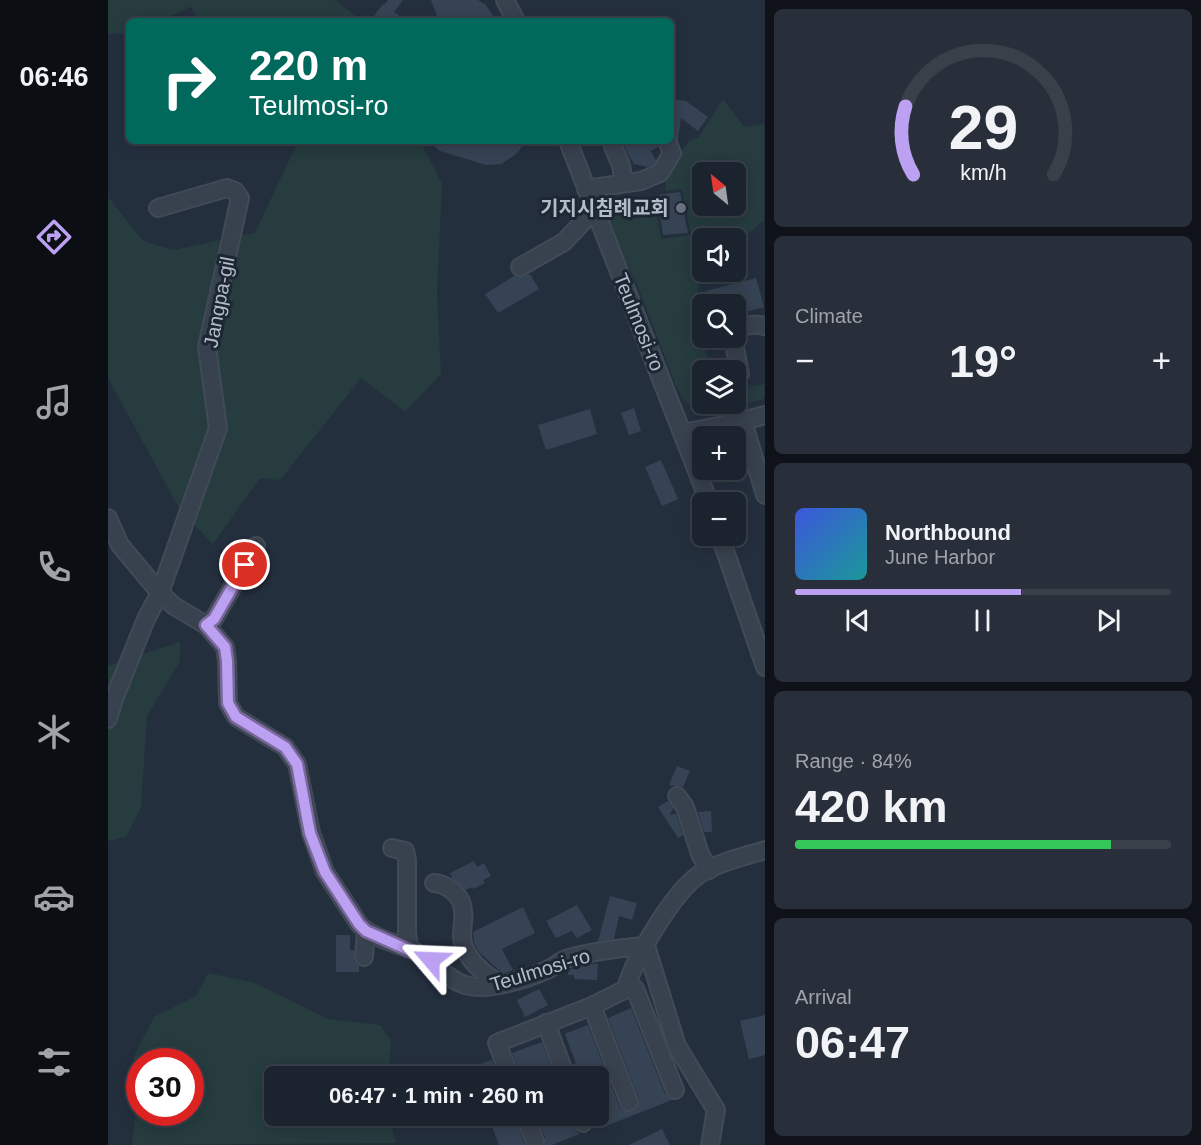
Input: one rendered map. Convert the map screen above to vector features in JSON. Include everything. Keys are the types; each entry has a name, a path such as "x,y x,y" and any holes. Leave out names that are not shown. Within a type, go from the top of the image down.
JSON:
{"street":[{"path":"505,0 514,18"},
{"name":"Teulmosi-ro","path":"569,144 705,492"},
{"path":"586,189 641,181 660,172 672,153 668,144"},
{"path":"613,147 621,165 624,183"},
{"name":"Jangpa-gil","path":"108,719 146,619 160,593 218,428 207,347 240,198 235,191 227,188 158,208"},
{"path":"520,267 564,242 594,210"},
{"path":"746,326 757,324 765,326"},
{"path":"683,434 765,415"},
{"path":"743,421 765,495"},
{"path":"108,518 120,545 160,593 174,606 206,625 225,647 228,703 236,717 285,747 297,764 310,833 325,872 366,931 364,957"},
{"path":"206,625 214,619 256,546"},
{"path":"723,546 765,667"},
{"path":"677,796 686,807 700,854 709,870"},
{"path":"392,848 405,851 407,860 407,932 410,949"},
{"path":"626,989 629,976 646,946 681,892 693,879 709,870 765,850"},
{"path":"434,883 443,884 454,892 464,910 461,935 470,959 479,969 500,984"},
{"name":"Teulmosi-ro","path":"366,931 410,949 431,960 461,984 475,988 534,976 566,958 617,948 646,946"},
{"path":"646,946 677,1046 716,1110 710,1145"},
{"path":"506,1066 497,1043 592,1006 626,989 635,989 675,1090"},
{"path":"592,1006 629,1102"},
{"path":"546,1023 562,1066"},
{"path":"529,1126 535,1141"}],"green space":[{"path":"108,0 335,0 358,18 198,18 191,7 165,18 126,18 126,33 108,34"},
{"path":"723,99 744,127 764,124 764,220 746,236 746,228 692,228 692,282 701,282 697,294 692,294 692,348 705,348 709,360 692,360 692,405 686,402 676,386 637,284 616,241 606,210 621,201 654,198 661,239 691,235 682,189 665,191 666,180 690,140 698,138"},
{"path":"297,144 422,144 442,184 437,292 441,374 405,412 361,378 280,480 260,478 213,544 180,510 108,378 108,197 143,241 173,250 255,233"},
{"path":"765,384 764,397 746,404 746,388"},
{"path":"180,642 180,661 147,716 141,807 126,837 108,841 108,666"},
{"path":"208,973 255,983 328,1019 380,1025 391,1041 389,1066 264,1066 264,1126 392,1126 396,1143 132,1145 134,1126 204,1126 204,1048 138,1048 154,1017 196,996"}],"building":[{"path":"388,0 403,0 394,12 403,18 372,18"},
{"path":"431,0 478,0 486,5 494,18 441,18 437,16"},
{"path":"674,100 686,101 708,117 698,131 681,118 678,141 674,136"},
{"path":"432,144 524,144 515,155 501,164 486,165 440,151"},
{"path":"630,144 658,144 658,147 651,151 656,160 648,167 634,164 624,147"},
{"path":"680,192 688,233 663,235 657,195"},
{"path":"530,274 539,289 498,313 485,294 514,276 521,277"},
{"path":"756,278 764,307 746,312 746,294 707,294 706,291"},
{"path":"634,408 641,431 629,435 621,413"},
{"path":"590,409 597,434 546,450 538,425"},
{"path":"661,460 678,499 662,506 645,467"},
{"path":"677,766 690,771 683,787 669,785"},
{"path":"668,801 673,808 670,815 676,814 683,835 678,838 658,807"},
{"path":"711,811 712,832 704,832 698,812"},
{"path":"474,861 477,867 484,863 491,876 483,880 485,883 466,890 452,878 450,873"},
{"path":"610,896 637,903 632,920 619,916 614,939 598,941"},
{"path":"577,905 592,930 577,938 572,931 556,938 546,921"},
{"path":"523,907 535,933 502,949 513,970 503,974 479,952 474,943 473,932"},
{"path":"336,935 350,935 350,950 354,950 354,961 359,966 359,972 336,972"},
{"path":"598,964 597,980 574,979 574,975 568,975 568,970"},
{"path":"539,989 548,1005 525,1017 517,1000"},
{"path":"631,1008 665,1094 672,1100 609,1125 609,1080 619,1106 623,1110 632,1112 637,1108 639,1099 608,1018"},
{"path":"765,1015 765,1055 749,1059 740,1021"},
{"path":"588,1025 604,1066 577,1066 565,1034"},
{"path":"542,1042 551,1066 516,1066 512,1053"},
{"path":"492,1060 494,1066 475,1066"},
{"path":"492,1126 518,1126 525,1145 499,1145"},
{"path":"540,1126 573,1126 579,1134 552,1145 544,1145 545,1137"},
{"path":"662,1129 670,1145 629,1145"}],"place":[{"name":"기지시침례교회","path":"681,208"}],"route":[{"path":"245,565 214,619 206,625 225,647 228,703 236,717 285,747 297,764 310,833 325,872 359,924 366,931 431,960"}]}
